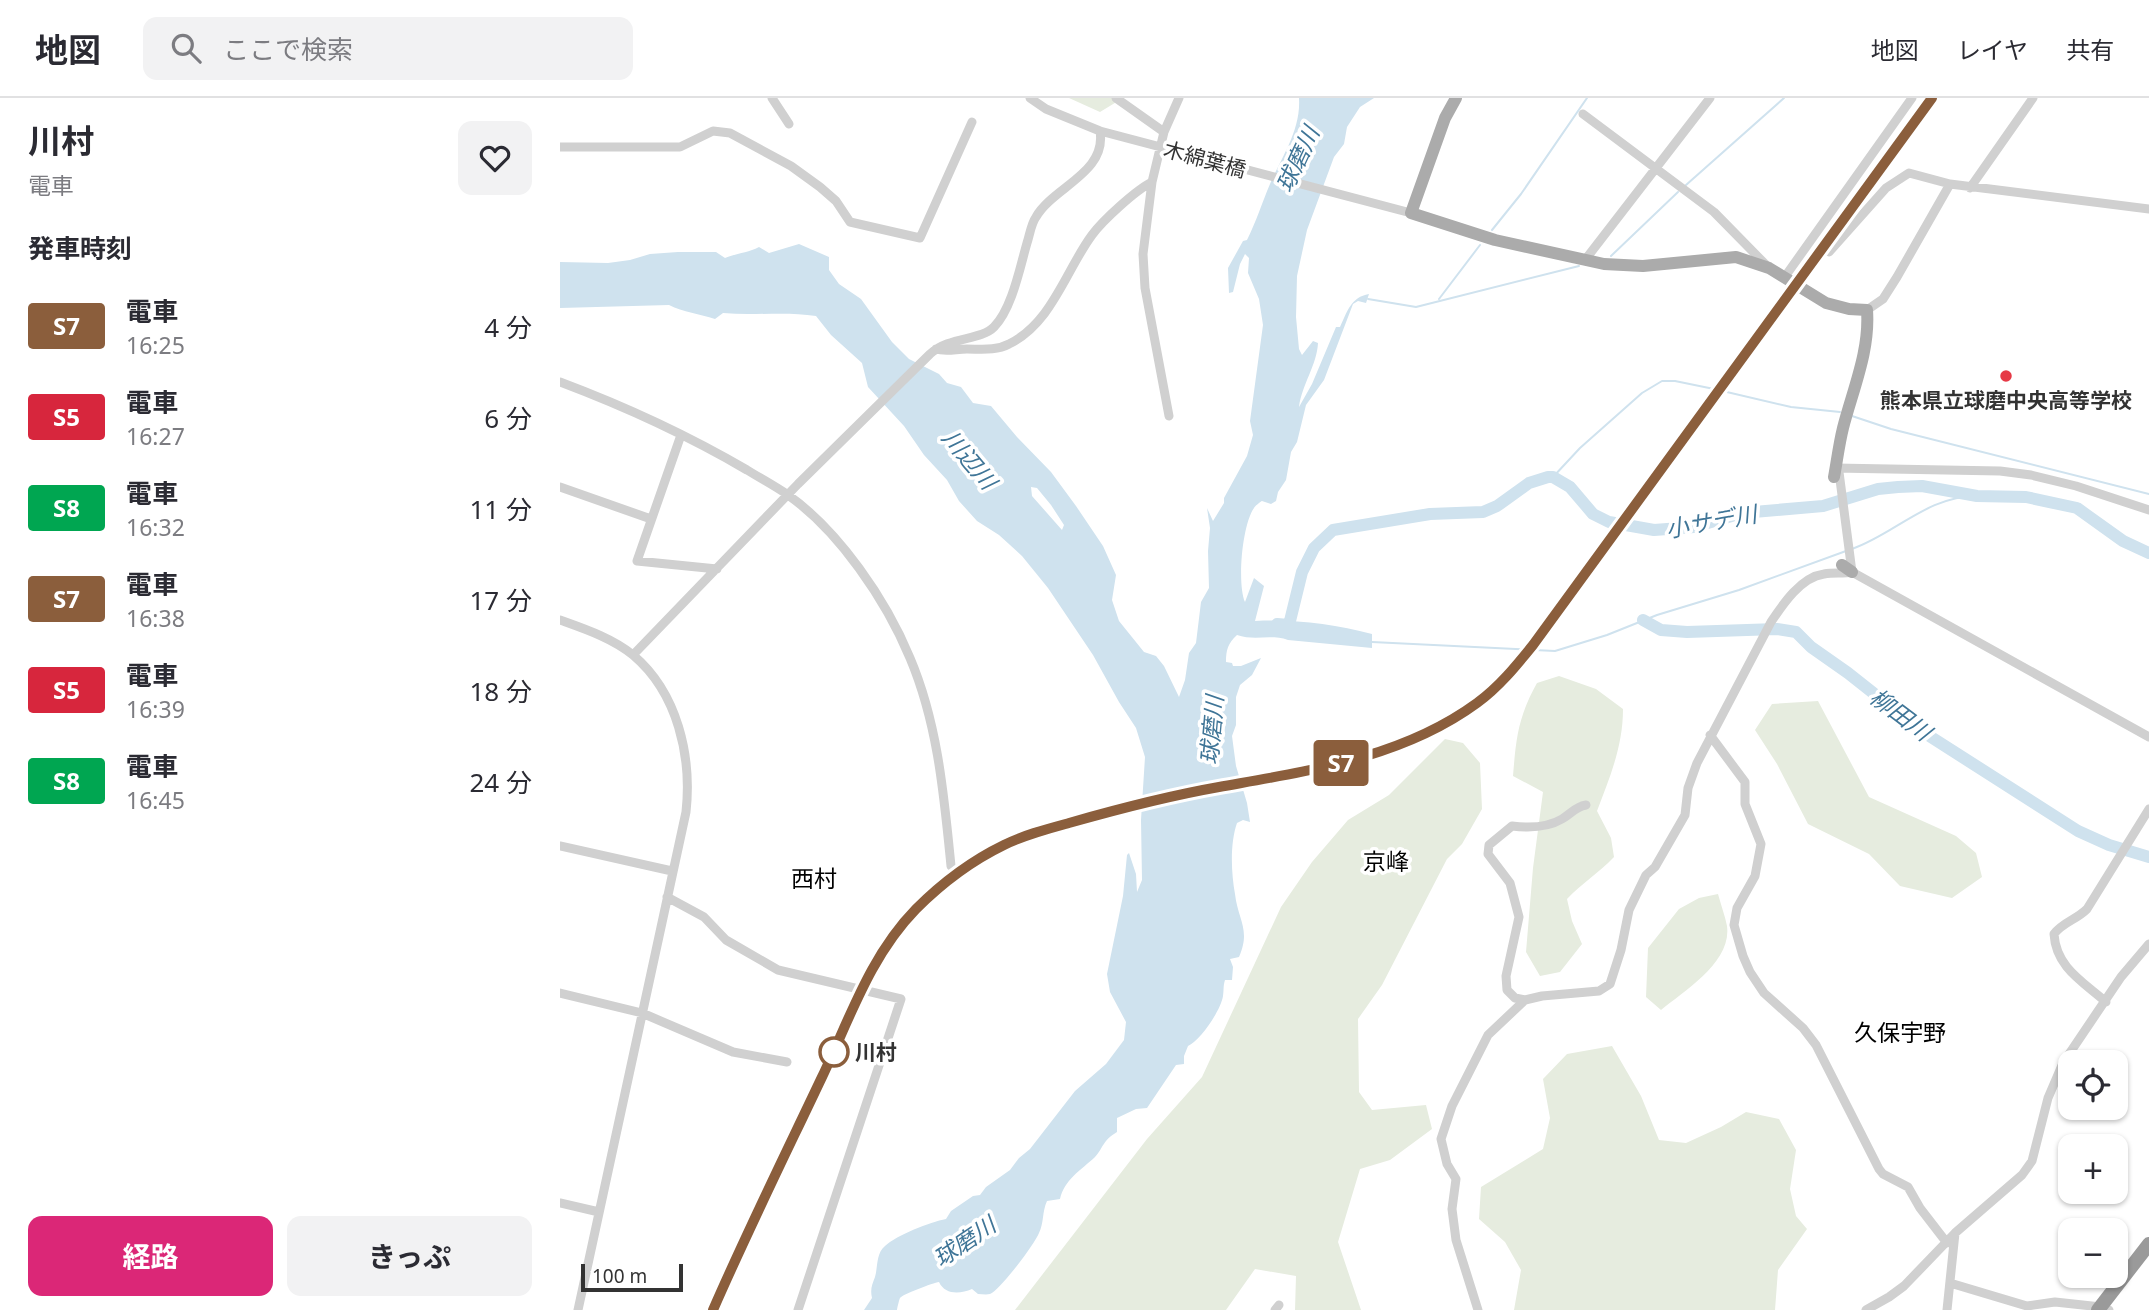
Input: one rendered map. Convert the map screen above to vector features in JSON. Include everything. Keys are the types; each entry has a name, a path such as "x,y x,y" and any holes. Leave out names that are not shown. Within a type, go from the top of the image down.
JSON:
{"highway":[{"path":"2103,1309 2149,1244"}],"main road":[{"path":"1456,98 1406,212 1495,240 1604,264 1643,266 1736,257 1769,268 1826,303 1867,310 1865,348 1844,426 1835,473"}],"street":[{"path":"772,98 789,124"},
{"name":"木綿葉橋","path":"1030,98 1057,114 1100,131 1406,212"},
{"path":"1116,98 1164,132"},
{"path":"1170,416 1144,288 1143,254 1152,182 1164,132 1179,98"},
{"path":"1585,260 1710,98"},
{"path":"1784,278 1912,98"},
{"path":"1969,188 2033,98"},
{"path":"1583,114 1714,212 1769,268"},
{"path":"560,147 680,146 713,131 730,133 791,166 820,187 836,201 850,222 920,239 972,122"},
{"path":"633,655 798,484 933,351 948,342 983,334 993,328 1005,312 1034,219 1047,201 1085,173 1101,141 1100,131"},
{"path":"1829,252 1886,188 1909,173 1969,188 2149,209"},
{"path":"933,351 993,349 1009,344 1028,331 1045,313 1093,234 1136,192 1152,182"},
{"path":"1867,310 1883,299 1950,184"},
{"path":"560,382 610,401 681,435 788,495 826,530 851,558 897,627 911,660 933,733 945,794 951,866"},
{"path":"681,435 636,561 717,569"},
{"path":"1835,473 2000,471 2076,486 2149,510"},
{"path":"1835,473 1839,472 1847,569"},
{"path":"560,487 651,519"},
{"path":"1586,805 1574,808 1562,819 1535,828 1512,826 1489,845 1488,854 1510,883 1519,917 1506,976 1507,990 1515,998 1525,1000 1599,991 1610,984 1621,950 1629,909 1646,875 1655,867 1685,815 1688,789 1710,735 1771,622 1786,600 1802,585 1822,573 1847,569 2149,737"},
{"path":"560,620 612,641 633,655 651,674 664,694 682,739 688,765 686,812 578,1310"},
{"path":"1710,735 1745,782 1745,804 1760,844 1755,876 1737,908 1734,925 1750,972 1764,993 1803,1028 1816,1045 1883,1174 1908,1187 1920,1208 1947,1242"},
{"path":"2106,1002 2060,960 2055,948 2054,934 2062,924 2080,916 2087,909 2149,809"},
{"path":"560,846 672,871"},
{"path":"667,897 704,917 726,940 778,970 901,999 798,1310"},
{"path":"1866,1310 1904,1286 1955,1233 2022,1175 2032,1161 2048,1098 2063,1063 2121,977 2149,944"},
{"path":"560,993 642,1013 733,1052 787,1062"},
{"path":"1478,1310 1456,1240 1452,1209 1456,1180 1447,1164 1441,1139 1452,1106 1488,1035 1525,1000"},
{"path":"560,1203 599,1212"},
{"path":"1947,1310 1955,1233"},
{"path":"1950,1283 2028,1306 2055,1302 2103,1309"}],"shaded area":[{"path":"1069,98 1123,98 1100,112"},
{"path":"1559,676 1596,689 1623,709 1618,749 1597,811 1611,838 1614,857 1567,899 1572,921 1582,944 1560,972 1540,976 1526,952 1543,792 1513,776 1519,728 1531,695 1537,683"},
{"path":"1818,701 1869,797 1956,836 1976,853 1982,877 1952,898 1900,886 1869,854 1808,824 1777,764 1755,730 1772,704"},
{"path":"1445,739 1463,743 1480,763 1482,809 1462,844 1447,859 1382,985 1358,1019 1359,1092 1372,1110 1426,1105 1432,1129 1390,1160 1360,1169 1338,1242 1361,1310 1295,1310 1296,1276 1255,1269 1226,1310 1015,1310 1147,1139 1202,1077 1281,907 1312,862 1348,820 1389,795"},
{"path":"1718,894 1727,926 1727,939 1722,952 1693,985 1661,1010 1646,997 1648,948 1679,909 1699,898"},
{"path":"1612,1046 1641,1096 1659,1140 1686,1143 1746,1112 1779,1119 1796,1150 1790,1189 1796,1216 1807,1229 1778,1270 1775,1310 1514,1310 1521,1270 1505,1242 1479,1219 1481,1187 1543,1149 1550,1118 1543,1079 1567,1054"}],"water":[{"path":"1299,98 1374,98 1360,107 1347,127 1344,144 1334,157 1307,230 1297,276 1296,317 1302,355 1313,341 1318,343 1299,407 1312,384 1336,327 1340,327 1348,311 1354,302 1358,298 1369,294 1366,303 1358,301 1353,304 1324,380 1306,405 1297,442 1291,452 1286,480 1276,501 1271,504 1261,501 1250,516 1242,555 1241,582 1245,602 1254,578 1264,586 1255,621 1299,622 1358,630 1372,634 1372,648 1237,635 1231,641 1226,662 1232,663 1233,666 1241,666 1261,658 1252,675 1240,685 1236,697 1236,725 1232,736 1236,766 1250,822 1243,820 1237,823 1232,848 1234,885 1244,939 1239,957 1230,959 1233,967 1232,980 1225,980 1223,996 1214,1017 1204,1032 1188,1046 1184,1064 1176,1065 1147,1108 1136,1109 1117,1118 1117,1132 1069,1181 1060,1199 1047,1201 1036,1239 995,1291 990,1294 978,1294 972,1289 953,1292 945,1289 939,1282 902,1296 897,1310 864,1310 872,1298 872,1287 882,1249 905,1233 946,1219 951,1211 973,1196 980,1195 986,1187 1010,1170 1030,1149 1075,1091 1106,1064 1124,1040 1126,1022 1110,992 1107,974 1129,853 1136,874 1137,892 1142,880 1141,820 1145,757 1136,728 1093,655 1048,588 1022,556 999,535 977,521 959,501 947,480 924,455 904,426 868,387 862,363 831,335 816,316 723,313 715,319 669,305 560,308 560,262 608,263 650,254 678,252 716,252 725,258 759,247 769,253 799,244 829,257 829,270 839,284 861,299 892,342 909,359 939,374 947,383 961,387 973,403 991,406 1051,472 1103,546 1116,575 1112,600 1119,621 1144,652 1156,656 1164,666 1179,697 1189,653 1196,643 1201,602 1209,588 1210,528 1207,508 1213,521 1247,456 1253,435 1250,421 1263,325 1259,299 1248,273 1249,258 1245,254 1233,292 1229,293 1228,268 1243,241 1247,240 1290,142 1299,110","holes":["1031,487 1037,488 1064,525 1062,530 1032,496"]}],"waterway":[{"path":"1492,230 1521,194 1587,98"},
{"path":"1686,185 1784,98"},
{"path":"1611,256 1678,192"},
{"path":"1439,299 1480,245"},
{"path":"1368,299 1416,307 1579,266"},
{"path":"1553,477 1580,448 1642,393 1662,381 1675,381 1791,407 1840,412"},
{"path":"1852,416 1891,429 2149,494"},
{"name":"小サデ川","path":"1277,624 1289,625 1302,572 1314,548 1333,530 1430,514 1483,512 1497,506 1529,483 1548,477 1570,487 1593,514 1609,522 1654,530 1694,527 1742,513 1823,506 1878,489 1898,487 1922,486 1977,496 2026,497 2077,508 2123,541 2149,553"},
{"path":"1852,549 1942,502 1977,496"},
{"path":"1372,642 1555,651 1739,590 1846,551"},
{"name":"柳田川","path":"1643,620 1661,630 1687,632 1777,629 1796,632 1811,647 1920,730 2078,831 2109,845 2149,857"}],"railway":[{"path":"713,1310 873,967 886,946 917,908 970,864 994,850 1033,834 1120,808 1362,757 1422,735 1477,703 1513,669 1544,630 1932,98"}],"train":[{"name":"S7","path":"713,1310 834,1052 860,990 894,934 916,909 962,869 1006,844 1115,810 1320,769 1356,759 1438,726 1479,701 1512,671 1533,645 1932,98"}],"place":[{"name":"熊本県立球磨中央高等学校","path":"2006,376"},
{"name":"川村","path":"834,1052"}],"district":[{"name":"京峰","path":"1386,861"},
{"name":"西村","path":"814,878"},
{"name":"久保宇野","path":"1900,1032"}],"water label":[{"name":"球磨川","path":"1297,159"},
{"name":"川辺川","path":"970,459"},
{"name":"球磨川","path":"1211,730"},
{"name":"球磨川","path":"964,1241"}]}
